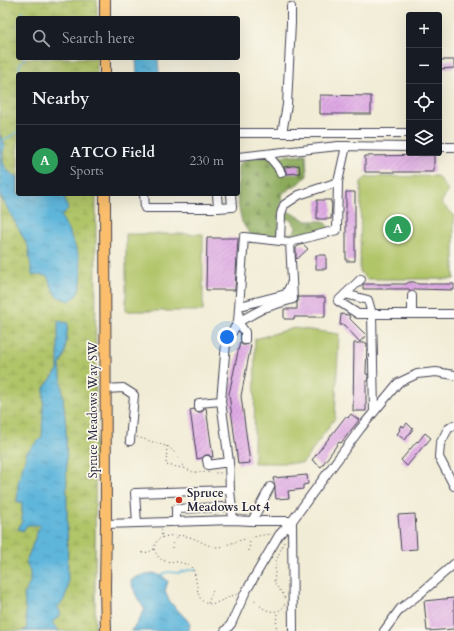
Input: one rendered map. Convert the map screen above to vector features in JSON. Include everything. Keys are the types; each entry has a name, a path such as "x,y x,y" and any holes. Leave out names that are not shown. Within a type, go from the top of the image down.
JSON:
{"main road":[{"path":"105,0 105,16"},
{"path":"105,60 105,72"},
{"name":"Spruce Meadows Way SW","path":"105,196 105,587 107,629"}],"lane":[{"path":"282,133 287,105 291,7"},
{"path":"240,133 406,133"},
{"path":"240,157 338,146 406,147"},
{"path":"233,520 229,462 221,401 226,343 238,322 244,237 290,242 337,230 338,182 346,146"},
{"path":"442,147 454,147"},
{"path":"267,154 281,173"},
{"path":"280,241 281,214 284,205 299,195 338,182"},
{"path":"144,196 145,208 232,207 231,196"},
{"path":"217,196 218,208"},
{"path":"238,322 264,308 293,299 290,242"},
{"path":"361,279 338,301 358,314 454,314"},
{"path":"240,306 286,294 292,284"},
{"path":"346,294 368,300 372,314 374,412"},
{"path":"412,296 412,314"},
{"path":"238,322 245,332 245,340"},
{"path":"225,631 231,624 245,593 279,535 292,521 360,429 398,383 417,374 436,372 454,375"},
{"path":"106,389 124,388 134,395 133,439"},
{"path":"199,407 199,403 221,401"},
{"path":"448,427 440,444 439,457 454,486"},
{"path":"207,460 208,465 229,462"},
{"path":"137,523 135,493 230,486"},
{"path":"252,521 270,487"},
{"path":"176,522 176,509 223,507"},
{"path":"106,524 233,520 292,521"},
{"path":"292,521 293,631"},
{"path":"384,631 400,609 454,564"}],"path":[{"path":"133,439 169,447 177,455 184,468"},
{"path":"167,446 166,465 184,468 193,472 221,474 230,486"},
{"path":"161,525 162,537"},
{"path":"276,534 284,539 284,543 276,561 274,573 274,583 283,594 286,601 284,607 280,611 263,609 245,593 235,594 213,604 205,603 199,596 196,575 190,566 180,562 169,562 162,560 156,555 154,550 157,540 162,537 173,535 186,536 206,545 215,547 225,546 250,538 276,534"},
{"path":"172,548 172,544 178,536"},
{"path":"249,551 250,538"},
{"path":"142,553 154,550"},
{"path":"208,603 213,590"},
{"path":"276,631 277,611"}],"green space":[{"path":"0,0 97,0 97,16 16,16 16,60 97,60 97,72 16,72 16,196 96,196 95,631 0,631"},
{"path":"306,154 307,176 283,193 279,214 278,239 250,235 242,222 236,196 240,196 240,164 249,158"},
{"path":"437,176 448,190 441,203 454,215 454,279 367,279 360,272 361,182 367,177"},
{"path":"285,210 307,221 323,221 330,228 325,232 288,236 286,234 294,233 296,227 293,220 282,218"},
{"path":"126,234 203,234 203,311 126,311"},
{"path":"294,328 339,334 335,418 303,463 254,463 255,339"}],"water":[{"path":"136,60 158,60 159,72 137,72"},
{"path":"0,134 5,145 3,155 4,164 9,172 16,176 16,196 64,196 68,209 61,216 75,245 81,266 82,276 80,287 76,296 72,299 69,301 56,296 47,276 32,275 28,246 0,195"},
{"path":"58,321 68,323 65,353 60,365 66,428 68,588 64,600 58,607 61,614 52,623 59,631 23,631 27,628 24,595 30,582 30,572 26,562 40,525 27,525 23,531 18,529 22,521 22,503 17,502 18,483 27,452 42,437 44,388 58,370"},
{"path":"153,573 162,576 168,581 165,591 169,601 190,623 189,631 131,631 145,609 136,596 131,581 136,577"}],"building":[{"path":"442,60 454,60 454,68 442,69"},
{"path":"320,95 371,96 371,114 320,114"},
{"path":"365,156 434,156 434,172 365,172"},
{"path":"299,165 300,173 286,174 284,167"},
{"path":"346,192 355,192 355,261 346,261"},
{"path":"317,200 331,200 331,219 317,219"},
{"path":"207,238 238,238 235,290 206,290"},
{"path":"303,244 308,249 297,259 296,248"},
{"path":"316,255 326,255 326,269 316,269"},
{"path":"409,282 418,284 454,284 454,290 415,289 414,291 410,291 409,289 363,289 363,284 406,284"},
{"path":"298,297 325,297 325,317 294,317 294,319 284,319 284,309 297,309"},
{"path":"341,314 349,315 350,319 366,335 360,342 344,325 340,325"},
{"path":"240,342 242,345 251,345 241,396 250,463 238,464 229,394"},
{"path":"354,343 367,343 366,374 368,374 368,381 366,381 366,411 353,411"},
{"path":"204,408 206,408 213,457 206,455 197,459 190,410 194,409 196,412 202,412"},
{"path":"351,414 359,420 341,443 339,442 321,467 312,460 346,416 348,418"},
{"path":"407,423 413,429 405,440 397,434 401,425 404,427"},
{"path":"425,433 431,438 407,466 401,460"},
{"path":"307,475 308,484 303,485 303,489 288,491 289,498 276,499 273,478"},
{"path":"415,514 417,549 401,550 398,515"},
{"path":"454,598 454,629 427,631 424,601"}],"waterway":[{"path":"22,12 23,16"},
{"path":"19,72 20,64 23,60"},
{"path":"3,140 16,133"},
{"path":"162,576 164,573 178,573 196,569"}],"place":[{"name":"ATCO Field","path":"398,229"},
{"name":"Spruce Meadows Lot 4","path":"179,500"}]}
